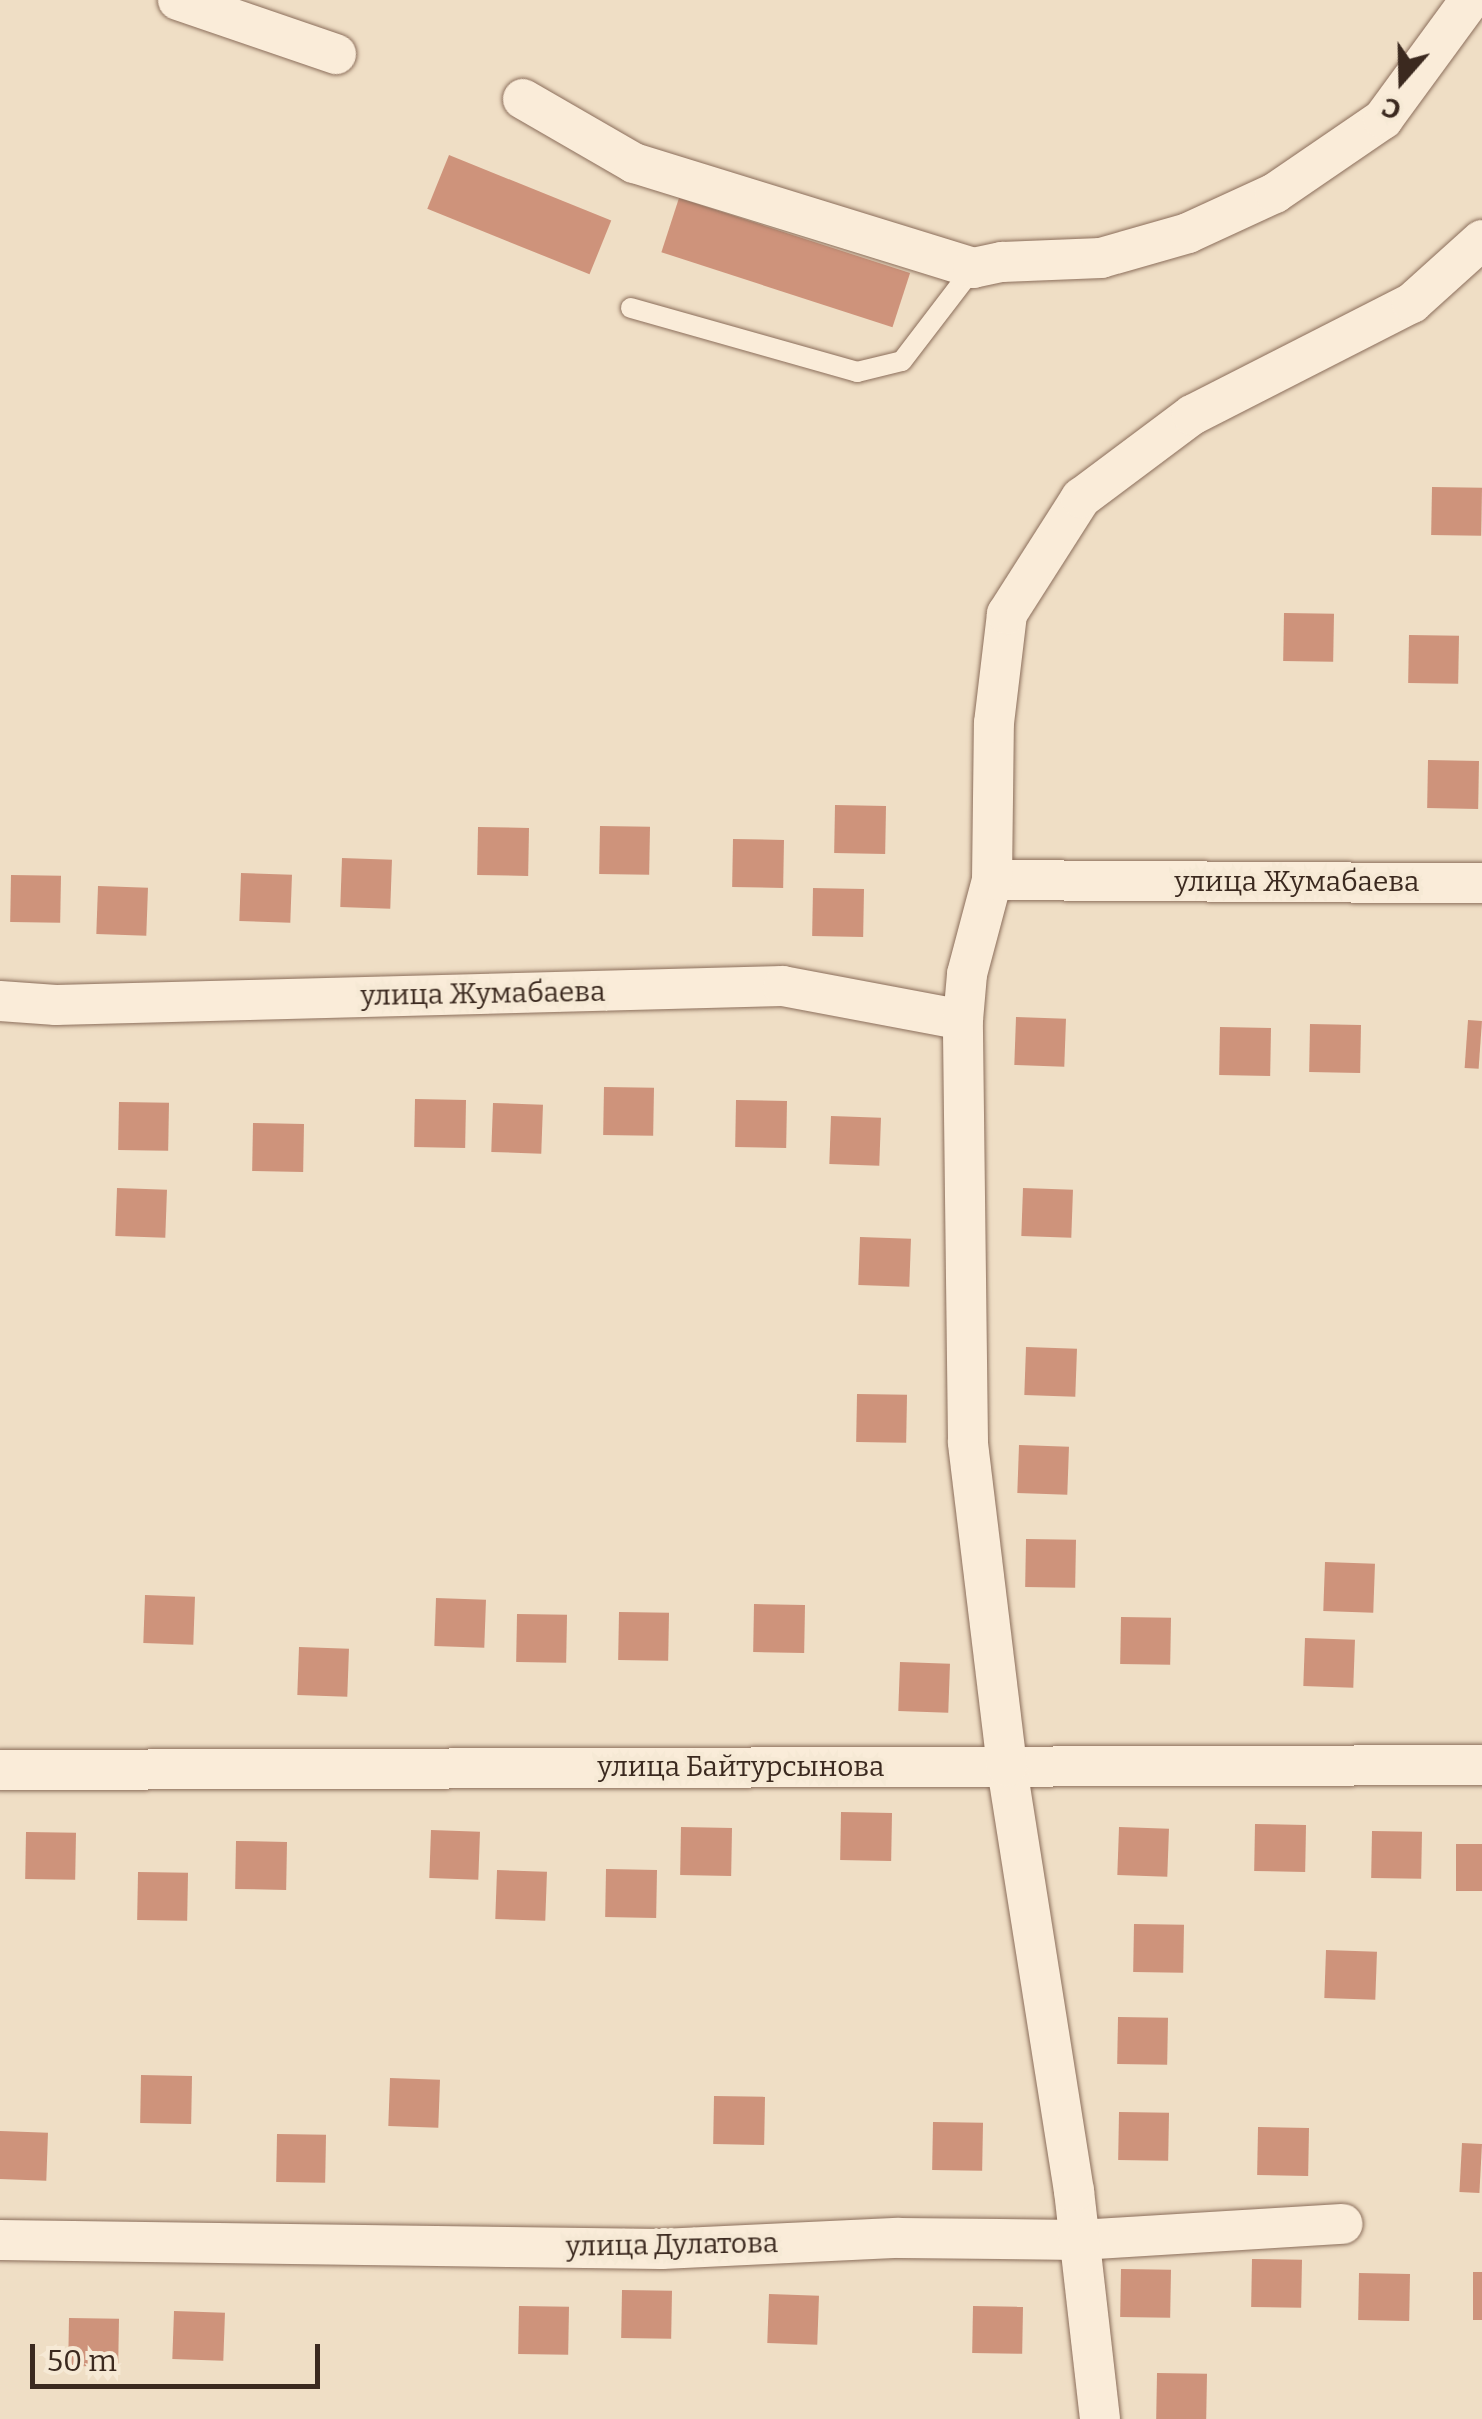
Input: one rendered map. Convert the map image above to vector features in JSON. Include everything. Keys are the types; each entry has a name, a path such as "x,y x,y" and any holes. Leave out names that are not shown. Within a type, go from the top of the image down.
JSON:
{"street":[{"path":"178,0 336,54"},
{"path":"523,99 634,163 973,268 1002,262 1101,258 1188,233 1275,193 1383,119 1470,0"},
{"path":"1100,2419 1079,2240 1008,1766 968,1442 963,1020 967,974 992,880 994,723 1007,614 1081,498 1192,415 1412,303 1482,240"},
{"name":"улица Жумабаева","path":"992,880 1482,884"},
{"name":"улица Жумабаева","path":"0,1001 56,1005 783,986 963,1020"},
{"name":"улица Байтурсынова","path":"0,1770 1482,1765"},
{"name":"улица Дулатова","path":"0,2240 662,2248 899,2238 1079,2240 1343,2224"}],"lane":[{"path":"631,308 857,372 902,361 973,268"}],"building":[{"path":"449,155 611,221 590,274 427,209"},
{"path":"679,198 910,273 892,327 661,252"},
{"path":"1432,487 1482,488 1481,536 1431,535"},
{"path":"1284,613 1334,614 1333,662 1283,661"},
{"path":"1409,635 1459,636 1458,684 1408,683"},
{"path":"1428,760 1479,761 1478,809 1427,808"},
{"path":"835,805 886,806 885,854 834,853"},
{"path":"600,826 650,827 649,875 599,874"},
{"path":"478,827 529,828 528,876 477,875"},
{"path":"733,839 784,840 783,888 732,887"},
{"path":"342,858 392,860 390,909 340,907"},
{"path":"241,873 292,875 290,923 239,921"},
{"path":"11,875 61,876 60,923 10,922"},
{"path":"98,886 148,888 146,936 96,934"},
{"path":"813,888 864,889 863,937 812,936"},
{"path":"1016,1017 1066,1019 1064,1067 1014,1065"},
{"path":"1468,1020 1482,1021 1479,1069 1465,1068"},
{"path":"1310,1024 1361,1025 1360,1073 1309,1072"},
{"path":"1220,1027 1271,1028 1270,1076 1219,1075"},
{"path":"604,1087 654,1088 653,1136 603,1135"},
{"path":"415,1099 466,1100 465,1148 414,1147"},
{"path":"736,1100 787,1101 786,1148 735,1147"},
{"path":"119,1102 169,1103 168,1151 118,1150"},
{"path":"493,1103 543,1105 541,1154 491,1152"},
{"path":"831,1116 881,1118 879,1166 829,1164"},
{"path":"253,1123 304,1124 303,1172 252,1171"},
{"path":"117,1188 167,1190 165,1238 115,1236"},
{"path":"1023,1188 1073,1190 1071,1238 1021,1236"},
{"path":"860,1237 911,1239 909,1287 858,1285"},
{"path":"1026,1347 1077,1349 1075,1397 1024,1395"},
{"path":"857,1394 907,1395 906,1443 856,1442"},
{"path":"1019,1445 1069,1447 1067,1495 1017,1493"},
{"path":"1026,1539 1076,1540 1075,1588 1025,1587"},
{"path":"1325,1562 1375,1564 1373,1613 1323,1611"},
{"path":"145,1595 195,1597 193,1645 143,1643"},
{"path":"436,1598 486,1600 484,1648 434,1646"},
{"path":"754,1604 805,1605 804,1653 753,1652"},
{"path":"619,1612 669,1613 668,1661 618,1660"},
{"path":"517,1614 567,1615 566,1663 516,1662"},
{"path":"1121,1617 1171,1618 1170,1665 1120,1664"},
{"path":"1305,1638 1355,1640 1353,1688 1303,1686"},
{"path":"299,1647 349,1649 347,1697 297,1695"},
{"path":"900,1662 950,1664 948,1713 898,1711"},
{"path":"841,1812 892,1813 891,1861 840,1860"},
{"path":"1255,1824 1306,1825 1305,1872 1254,1871"},
{"path":"681,1827 732,1828 731,1876 680,1875"},
{"path":"1119,1827 1169,1829 1167,1877 1117,1875"},
{"path":"431,1830 480,1832 478,1880 429,1878"},
{"path":"1372,1831 1422,1832 1421,1879 1371,1878"},
{"path":"26,1832 76,1833 75,1880 25,1879"},
{"path":"236,1841 287,1842 286,1890 235,1889"},
{"path":"1456,1844 1482,1844 1482,1891 1456,1891"},
{"path":"606,1869 657,1870 656,1918 605,1917"},
{"path":"497,1870 547,1872 545,1921 495,1919"},
{"path":"138,1872 188,1873 187,1921 137,1920"},
{"path":"1134,1924 1184,1925 1183,1973 1133,1972"},
{"path":"1326,1950 1377,1952 1375,2000 1324,1998"},
{"path":"1118,2017 1168,2018 1167,2065 1117,2064"},
{"path":"141,2075 192,2076 191,2124 140,2123"},
{"path":"390,2078 440,2080 438,2128 388,2126"},
{"path":"714,2096 765,2097 764,2145 713,2144"},
{"path":"1119,2112 1169,2113 1168,2161 1118,2160"},
{"path":"933,2122 983,2123 982,2171 932,2170"},
{"path":"1258,2127 1309,2128 1308,2176 1257,2175"},
{"path":"0,2131 48,2133 46,2181 0,2179"},
{"path":"277,2134 326,2135 325,2183 276,2182"},
{"path":"1462,2143 1482,2144 1479,2193 1459,2192"},
{"path":"1252,2259 1302,2260 1301,2308 1251,2307"},
{"path":"1121,2269 1171,2270 1170,2318 1120,2317"},
{"path":"1473,2272 1482,2272 1482,2320 1473,2320"},
{"path":"1359,2273 1410,2274 1409,2321 1358,2320"},
{"path":"622,2290 672,2291 671,2339 621,2338"},
{"path":"769,2294 819,2296 817,2345 767,2343"},
{"path":"519,2306 569,2307 568,2355 518,2354"},
{"path":"973,2306 1023,2307 1022,2354 972,2353"},
{"path":"174,2311 225,2313 223,2361 172,2359"},
{"path":"69,2318 119,2319 118,2367 68,2366"},
{"path":"1157,2373 1207,2374 1206,2419 1156,2419"}]}
